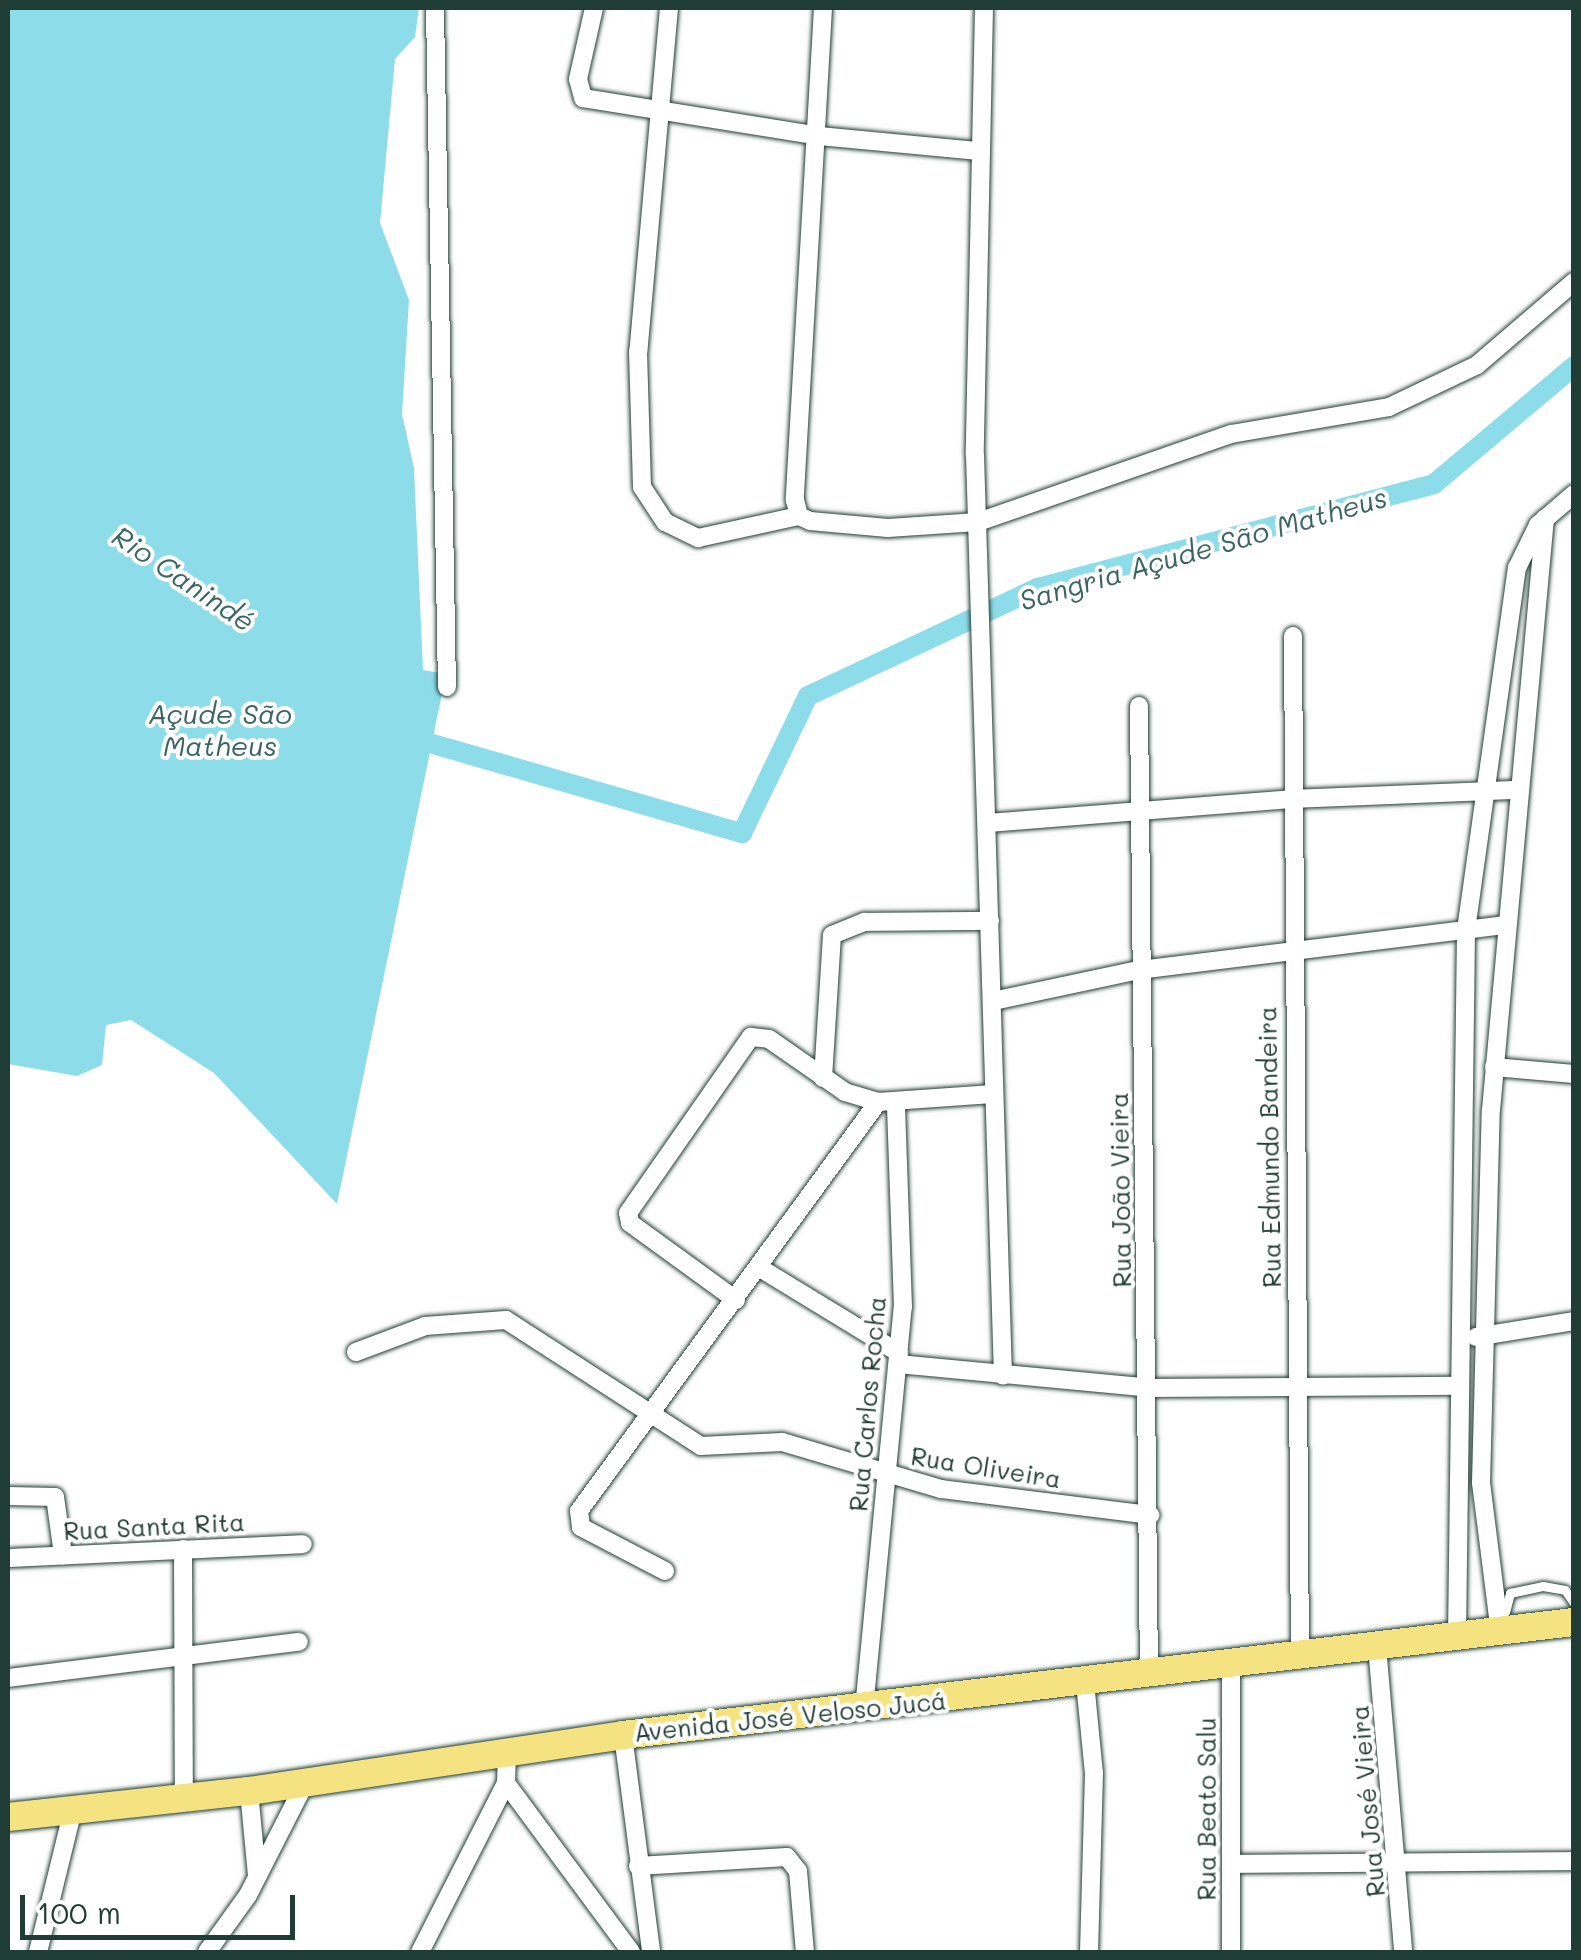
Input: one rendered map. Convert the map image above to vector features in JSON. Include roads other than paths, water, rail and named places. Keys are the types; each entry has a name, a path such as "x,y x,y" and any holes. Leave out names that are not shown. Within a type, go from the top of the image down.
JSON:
{"main road":[{"name":"Avenida José Veloso Jucá","path":"8,1817 248,1791 623,1735 1574,1622"}],"street":[{"path":"434,8 447,687"},
{"path":"594,8 578,79 583,98 820,136 980,152"},
{"path":"669,8 638,352 642,487 656,513 698,538 800,516 860,527 978,522 1231,434 1415,399 1477,365 1574,282"},
{"path":"800,516 801,374 820,136 823,8"},
{"path":"984,8 978,522 1004,1376"},
{"path":"1457,1638 1466,930 1480,793 1517,568 1545,518 1574,494"},
{"path":"1503,1633 1481,1483 1494,1067 1503,925 1545,518"},
{"name":"Rua Edmundo Bandeira","path":"1293,636 1291,948 1300,1656"},
{"name":"Rua João Vieira","path":"1139,706 1139,970 1150,1388 1149,1673"},
{"path":"988,824 1292,799 1519,790"},
{"path":"823,1078 832,935 864,922 990,921"},
{"path":"993,1001 1139,970 1291,948 1503,925"},
{"path":"736,1300 630,1223 630,1204 750,1037 769,1039 823,1078 887,1102 993,1094"},
{"path":"1494,1067 1574,1074"},
{"path":"665,1571 578,1522 581,1507 887,1102"},
{"name":"Rua Carlos Rocha","path":"864,1709 899,1359 887,1102"},
{"path":"760,1268 899,1359 1004,1376 1150,1388 1458,1386"},
{"name":"Rua Oliveira","path":"356,1352 425,1326 506,1320 684,1440 714,1450 782,1442 885,1477 1150,1515"},
{"path":"1460,1340 1574,1320"},
{"path":"8,1496 54,1497 63,1555"},
{"name":"Rua Santa Rita","path":"8,1558 303,1544"},
{"path":"183,1549 184,1797"},
{"path":"8,1678 299,1642"},
{"name":"Rua José Vieira","path":"1378,1646 1403,1952"},
{"name":"Rua Beato Salu","path":"1231,1665 1231,1952"},
{"path":"1085,1682 1094,1773 1089,1952"},
{"path":"623,1735 652,1952"},
{"path":"420,1952 506,1783 507,1754"},
{"path":"207,1952 257,1877 305,1783"},
{"path":"506,1783 631,1952"},
{"path":"248,1791 257,1877"},
{"path":"38,1952 74,1810"},
{"path":"638,1866 788,1857 798,1871 804,1952"},
{"path":"1232,1864 1574,1861"}],"lane":[{"path":"1503,1633 1510,1594 1554,1585 1574,1603"}],"water":[{"name":"Açude São Matheus","path":"8,8 419,8 415,37 395,59 380,223 409,300 402,414 414,468 423,670 446,674 337,1204 214,1073 131,1020 106,1025 102,1065 77,1076 8,1064"}],"waterway":[{"name":"Sangria Açude São Matheus","path":"426,742 742,833 808,696 1038,588 1434,484 1574,366"}],"water label":[{"name":"Rio Canindé","path":"184,578"}]}
